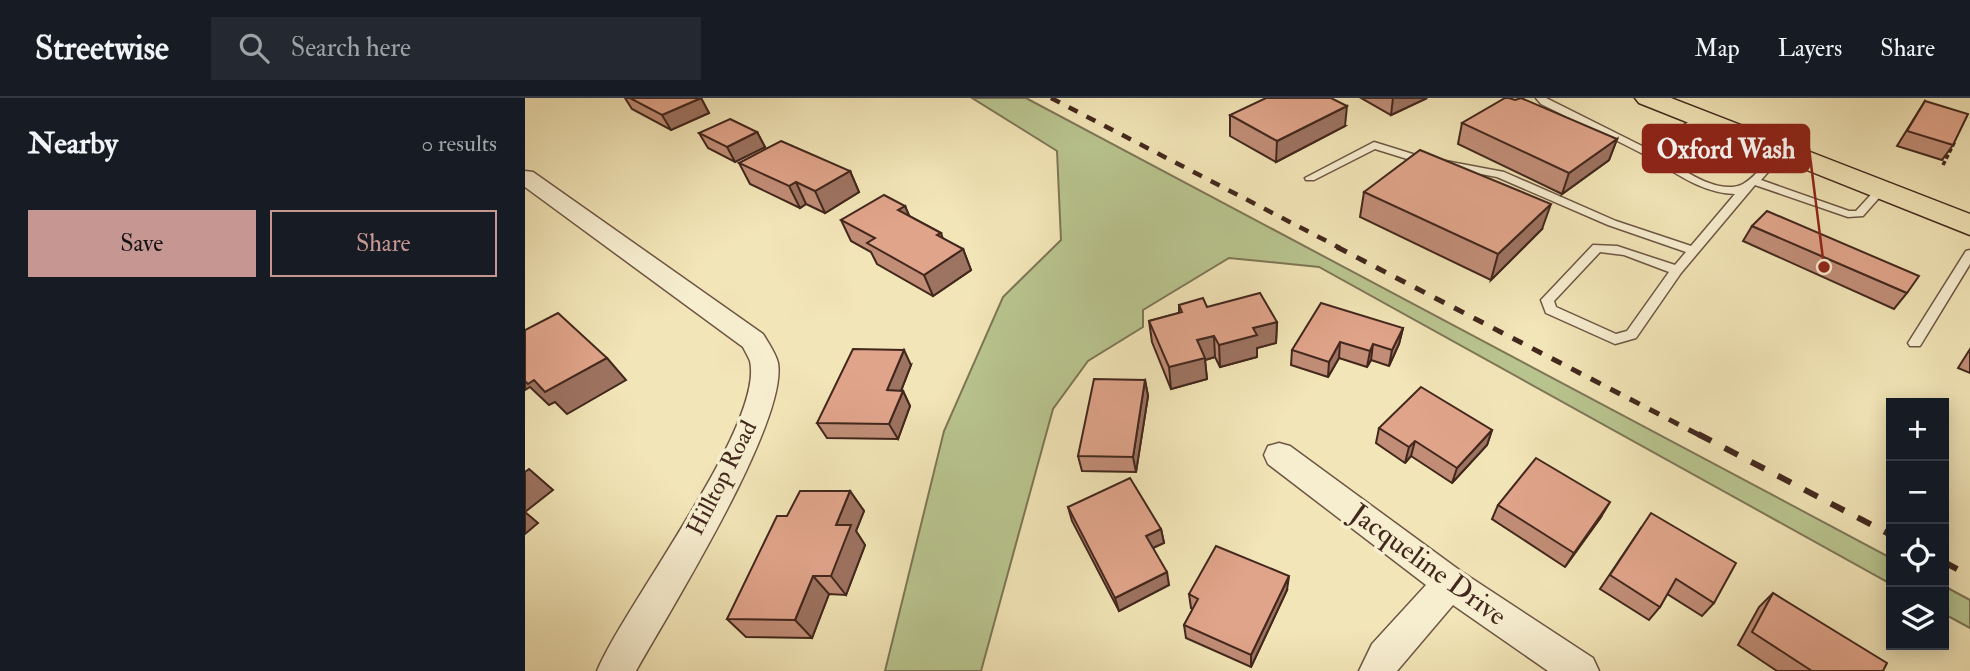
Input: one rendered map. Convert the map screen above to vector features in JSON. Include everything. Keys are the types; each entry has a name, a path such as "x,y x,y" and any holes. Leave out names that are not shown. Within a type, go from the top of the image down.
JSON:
{"highway":[{"path":"1647,98 1970,225"}],"street":[{"name":"Hilltop Road","path":"525,177 754,341 764,363 760,402 743,448 616,671"},
{"name":"Jacqueline Drive","path":"1279,455 1450,583 1580,671"},
{"path":"1378,671 1385,657 1450,583"}],"lane":[{"path":"1541,98 1544,102 1649,153 1708,187 1727,190 1749,184 1848,214 1859,214 1881,190"},
{"path":"1649,153 1699,119"},
{"path":"1310,178 1374,145 1417,159 1500,174 1612,223 1692,250"},
{"path":"1677,270 1639,259 1614,247 1597,248 1547,300 1551,310 1615,339 1631,335 1692,250 1749,184 1782,151"},
{"path":"1915,343 1970,254"}],"path":[{"path":"1943,165 1961,129"}],"green space":[{"path":"972,98 1026,98 1886,555 1886,581 1319,267 1229,258 1143,310 1143,327 1088,361 1053,409 981,671 885,671 944,431 1003,297 1061,240 1057,151"},
{"path":"1949,589 1970,600 1970,628 1949,617"}],"building":[{"path":"630,98 701,98 662,115"},
{"path":"1266,98 1331,98 1347,106 1277,141 1230,115"},
{"path":"1505,98 1521,98 1617,139 1569,173 1462,123"},
{"path":"1925,101 1968,114 1953,145 1907,131"},
{"path":"730,119 757,132 727,147 699,133"},
{"path":"781,141 850,171 815,191 796,182 789,186 739,163"},
{"path":"1420,150 1551,204 1498,254 1364,192"},
{"path":"884,195 905,206 898,210 941,233 937,235 963,249 924,275 867,243 875,238 841,220"},
{"path":"1767,211 1919,276 1907,293 1752,226"},
{"path":"1260,293 1277,322 1253,328 1257,335 1219,345 1214,336 1197,340 1205,358 1169,367 1149,321 1182,312 1179,305 1203,298 1207,307"},
{"path":"1321,303 1403,328 1392,350 1373,344 1370,351 1340,342 1329,362 1292,350"},
{"path":"558,313 607,358 545,392 534,380 528,384 525,381 525,330"},
{"path":"853,349 904,350 887,390 903,391 889,424 817,423"},
{"path":"1094,379 1145,380 1133,457 1078,456"},
{"path":"1421,387 1492,430 1457,468 1415,441 1409,447 1379,428"},
{"path":"1536,458 1610,502 1574,553 1498,505"},
{"path":"1130,478 1161,529 1146,536 1167,572 1115,598 1068,507"},
{"path":"800,491 850,491 836,525 851,525 831,576 813,576 795,620 727,619 777,516 787,516"},
{"path":"1651,513 1736,563 1714,603 1676,579 1660,607 1610,575"},
{"path":"1216,546 1289,576 1251,655 1184,625 1198,599 1189,594"},
{"path":"1773,593 1887,663 1883,671 1812,671 1752,632"}],"railway":[{"path":"1051,98 1340,248"},
{"path":"1337,247 1701,436"},
{"path":"1698,434 1886,532"},
{"path":"1949,565 1970,576"}],"place":[{"name":"Oxford Wash","path":"1824,267"}]}
